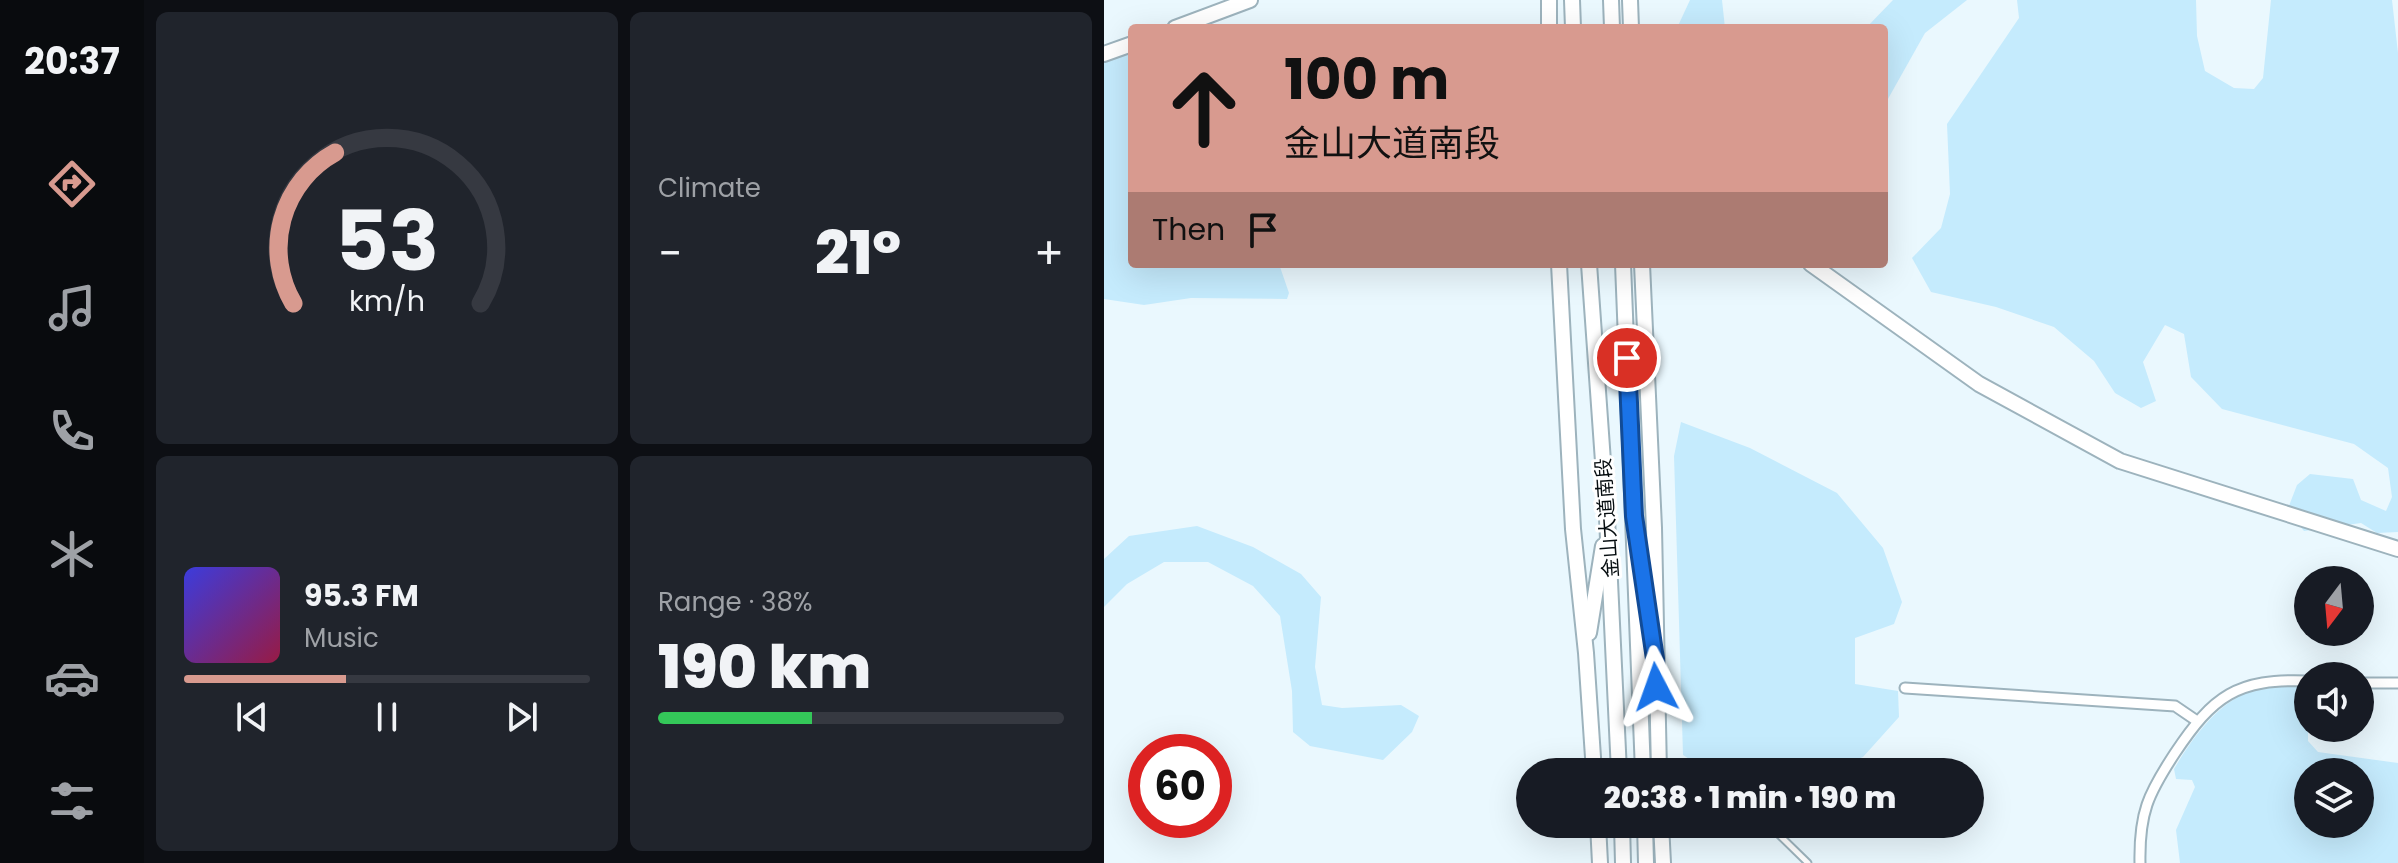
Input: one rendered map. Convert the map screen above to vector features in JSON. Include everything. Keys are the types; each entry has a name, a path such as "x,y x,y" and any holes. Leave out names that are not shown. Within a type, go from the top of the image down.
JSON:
{"main road":[{"path":"1186,24 1250,0"},
{"path":"1549,0 1549,24"},
{"path":"1572,0 1573,24"},
{"path":"1611,0 1612,24"},
{"path":"1630,0 1631,24"},
{"path":"1104,54 1128,45"},
{"path":"1559,268 1573,529 1593,758"},
{"name":"金山大道南段","path":"1589,268 1607,518 1618,758"},
{"name":"金山大道南段","path":"1623,268 1642,758"},
{"path":"1642,268 1654,528 1659,758"},
{"path":"1817,268 1979,384 2120,461 2398,549"},
{"path":"1634,516 1655,659"},
{"path":"1586,653 1607,518"},
{"path":"1598,838 1599,859"},
{"path":"1622,838 1623,863"},
{"path":"1645,838 1646,863"},
{"path":"1662,838 1663,863"}],"street":[{"path":"2140,863 2141,833 2150,790 2205,710 2235,691 2280,680 2294,680"},
{"path":"2374,683 2398,683"},
{"path":"1905,688 2175,706 2197,721"}],"lane":[{"path":"1782,838 1808,863"}],"shaded area":[{"path":"1690,0 1722,0 1725,24 1679,24"},
{"path":"1893,0 1967,0 1925,33 1888,99 1888,24 1870,24"},
{"path":"2017,0 2196,0 2197,36 2205,71 2234,88 2254,89 2263,78 2271,0 2392,0 2398,53 2398,532 2377,533 2361,523 2304,531 2287,511 2297,485 2310,474 2353,479 2361,500 2386,511 2392,497 2388,468 2354,444 2222,409 2191,377 2184,334 2165,325 2143,362 2156,401 2141,408 2115,393 2094,361 2054,327 1996,307 1931,292 1912,258 1941,228 1950,194 1947,124 2019,18"},
{"path":"1128,53 1128,268 1280,268 1289,293 1287,299 1191,298 1144,305 1104,299 1104,62"},
{"path":"1681,422 1750,448 1837,493 1883,548 1902,602 1894,624 1855,638 1855,684 1898,691 1899,717 1863,757 1688,758 1683,755 1674,456"},
{"path":"1197,526 1253,547 1301,574 1321,597 1315,667 1322,705 1342,708 1401,705 1419,716 1412,732 1383,760 1310,746 1293,732 1292,691 1280,616 1253,586 1208,562 1164,562 1127,584 1104,607 1104,559 1129,536"},
{"path":"2294,683 2294,742 2309,742 2318,752 2362,758 2294,758 2294,838 2374,838 2374,760 2398,763 2398,863 2180,863 2176,830 2195,787 2192,780 2176,779 2174,769 2190,744 2220,710 2244,693 2270,685"}],"route":[{"path":"1627,358 1634,516 1655,659 1656,687"}]}
